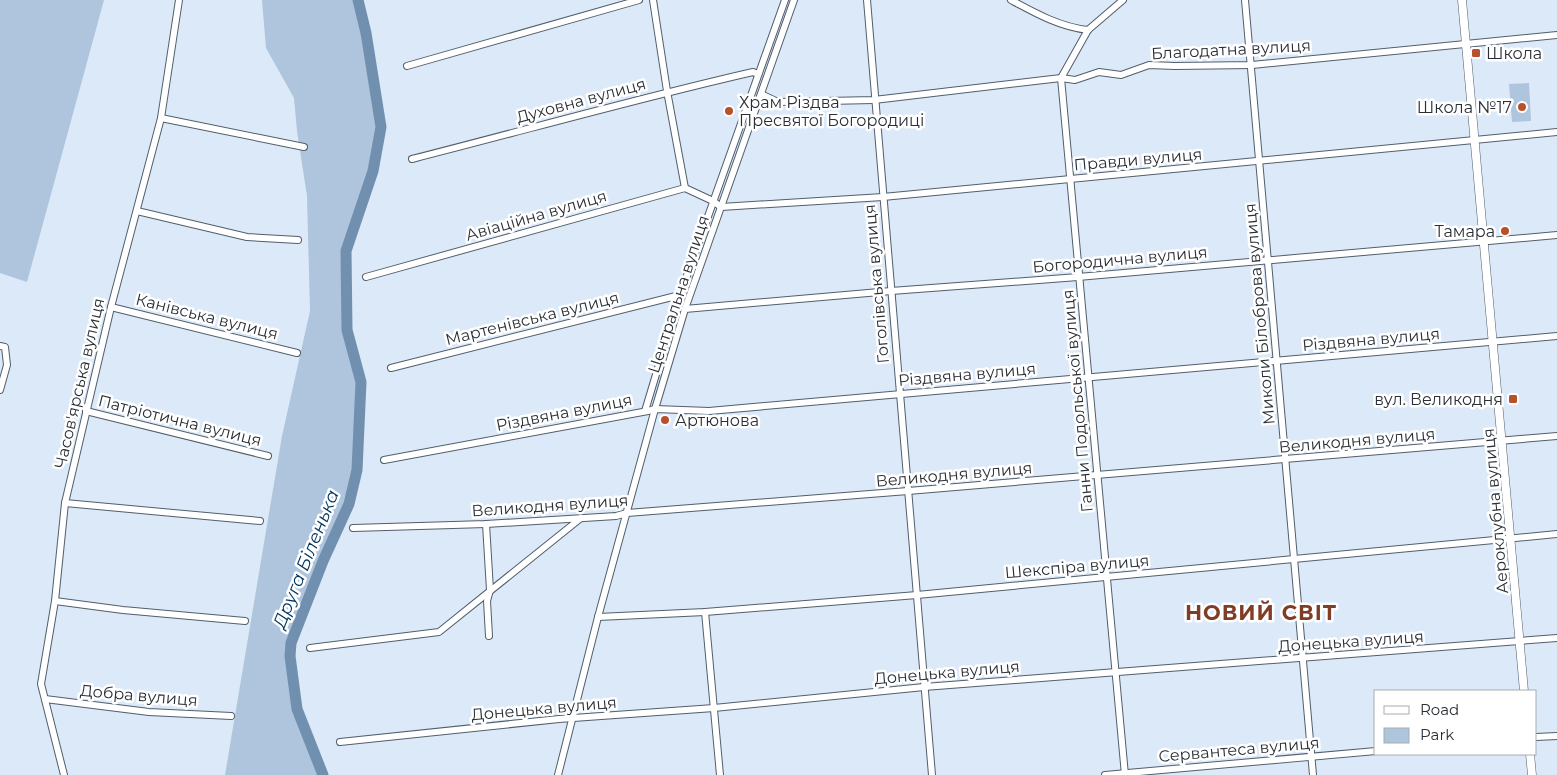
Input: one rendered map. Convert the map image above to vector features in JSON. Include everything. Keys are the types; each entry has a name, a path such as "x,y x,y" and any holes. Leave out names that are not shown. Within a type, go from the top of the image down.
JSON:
{"street":[{"name":"Часов'ярська вулиця","path":"64,775 41,684 54,600 65,503 111,307 161,118 179,0"},
{"path":"407,66 639,0"},
{"path":"653,0 685,188 712,201 721,208"},
{"name":"Центральна вулиця","path":"645,411 679,298 712,201 785,0"},
{"name":"Центральна вулиця","path":"558,775 598,617 655,408 685,309 794,0"},
{"name":"Гоголівська вулиця","path":"867,0 882,197 932,775"},
{"path":"1011,0 1041,16 1074,29 1088,30"},
{"path":"1061,78 1088,30 1124,0"},
{"name":"Миколи Білоброва вулиця","path":"1245,0 1313,775"},
{"name":"Аероклубна вулиця","path":"1462,0 1524,690"},
{"name":"Благодатна вулиця","path":"761,94 778,102 874,100 1061,78 1075,80 1099,72 1121,75 1149,65 1251,65 1557,34"},
{"name":"Духовна вулиця","path":"412,159 667,91 754,72 758,74"},
{"name":"Ганни Подольської вулиця","path":"1061,78 1125,774"},
{"path":"161,118 304,147"},
{"name":"Правди вулиця","path":"721,208 882,197 1557,132"},
{"name":"Авіаційна вулиця","path":"366,277 685,188"},
{"path":"137,211 247,237 298,240"},
{"name":"Богородична вулиця","path":"685,309 1557,235"},
{"name":"Мартенівська вулиця","path":"391,368 676,296 679,298"},
{"name":"Канівська вулиця","path":"111,307 297,353"},
{"name":"Різдвяна вулиця","path":"384,460 655,408 709,411 1557,336"},
{"path":"0,390 7,365 3,346"},
{"name":"Патріотична вулиця","path":"86,411 268,456"},
{"name":"Великодня вулиця","path":"353,528 486,524 581,518 1557,436"},
{"path":"65,503 260,521"},
{"path":"310,648 439,632 581,518"},
{"path":"486,524 490,590 487,601 489,636"},
{"name":"Шекспіра вулиця","path":"598,617 705,612 917,595 1557,534"},
{"path":"54,600 123,610 245,621"},
{"path":"705,612 720,775"},
{"name":"Донецька вулиця","path":"340,742 572,718 714,708 924,687 1557,638"},
{"name":"Добра вулиця","path":"45,699 149,712 231,716"},
{"path":"1537,738 1557,736"},
{"name":"Сервантеса вулиця","path":"1106,775 1374,751"},
{"path":"1530,755 1532,775"}],"green space":[{"path":"0,0 104,0 27,282 0,273"},
{"path":"262,0 358,0 366,33 381,127 373,171 346,251 347,330 361,382 357,470 349,504 323,561 291,643 290,656 297,709 323,775 225,775 282,436 310,311 307,196 294,98 266,48"},
{"path":"1529,83 1531,121 1512,122 1509,84"}],"waterway":[{"name":"Друга Біленька","path":"323,775 297,709 290,656 291,643 323,561 349,504 357,470 361,382 347,330 346,251 373,171 381,127 366,33 358,0"}],"place":[{"name":"Школа","path":"1476,53"},
{"name":"Школа №17","path":"1522,107"},
{"name":"Храм Різдва Пресвятої Богородиці","path":"729,111"},
{"name":"Тамара","path":"1505,231"},
{"name":"вул. Великодня","path":"1513,399"},
{"name":"Артюнова","path":"665,420"}],"district":[{"name":"НОВИЙ СВІТ","path":"1261,613"}]}
